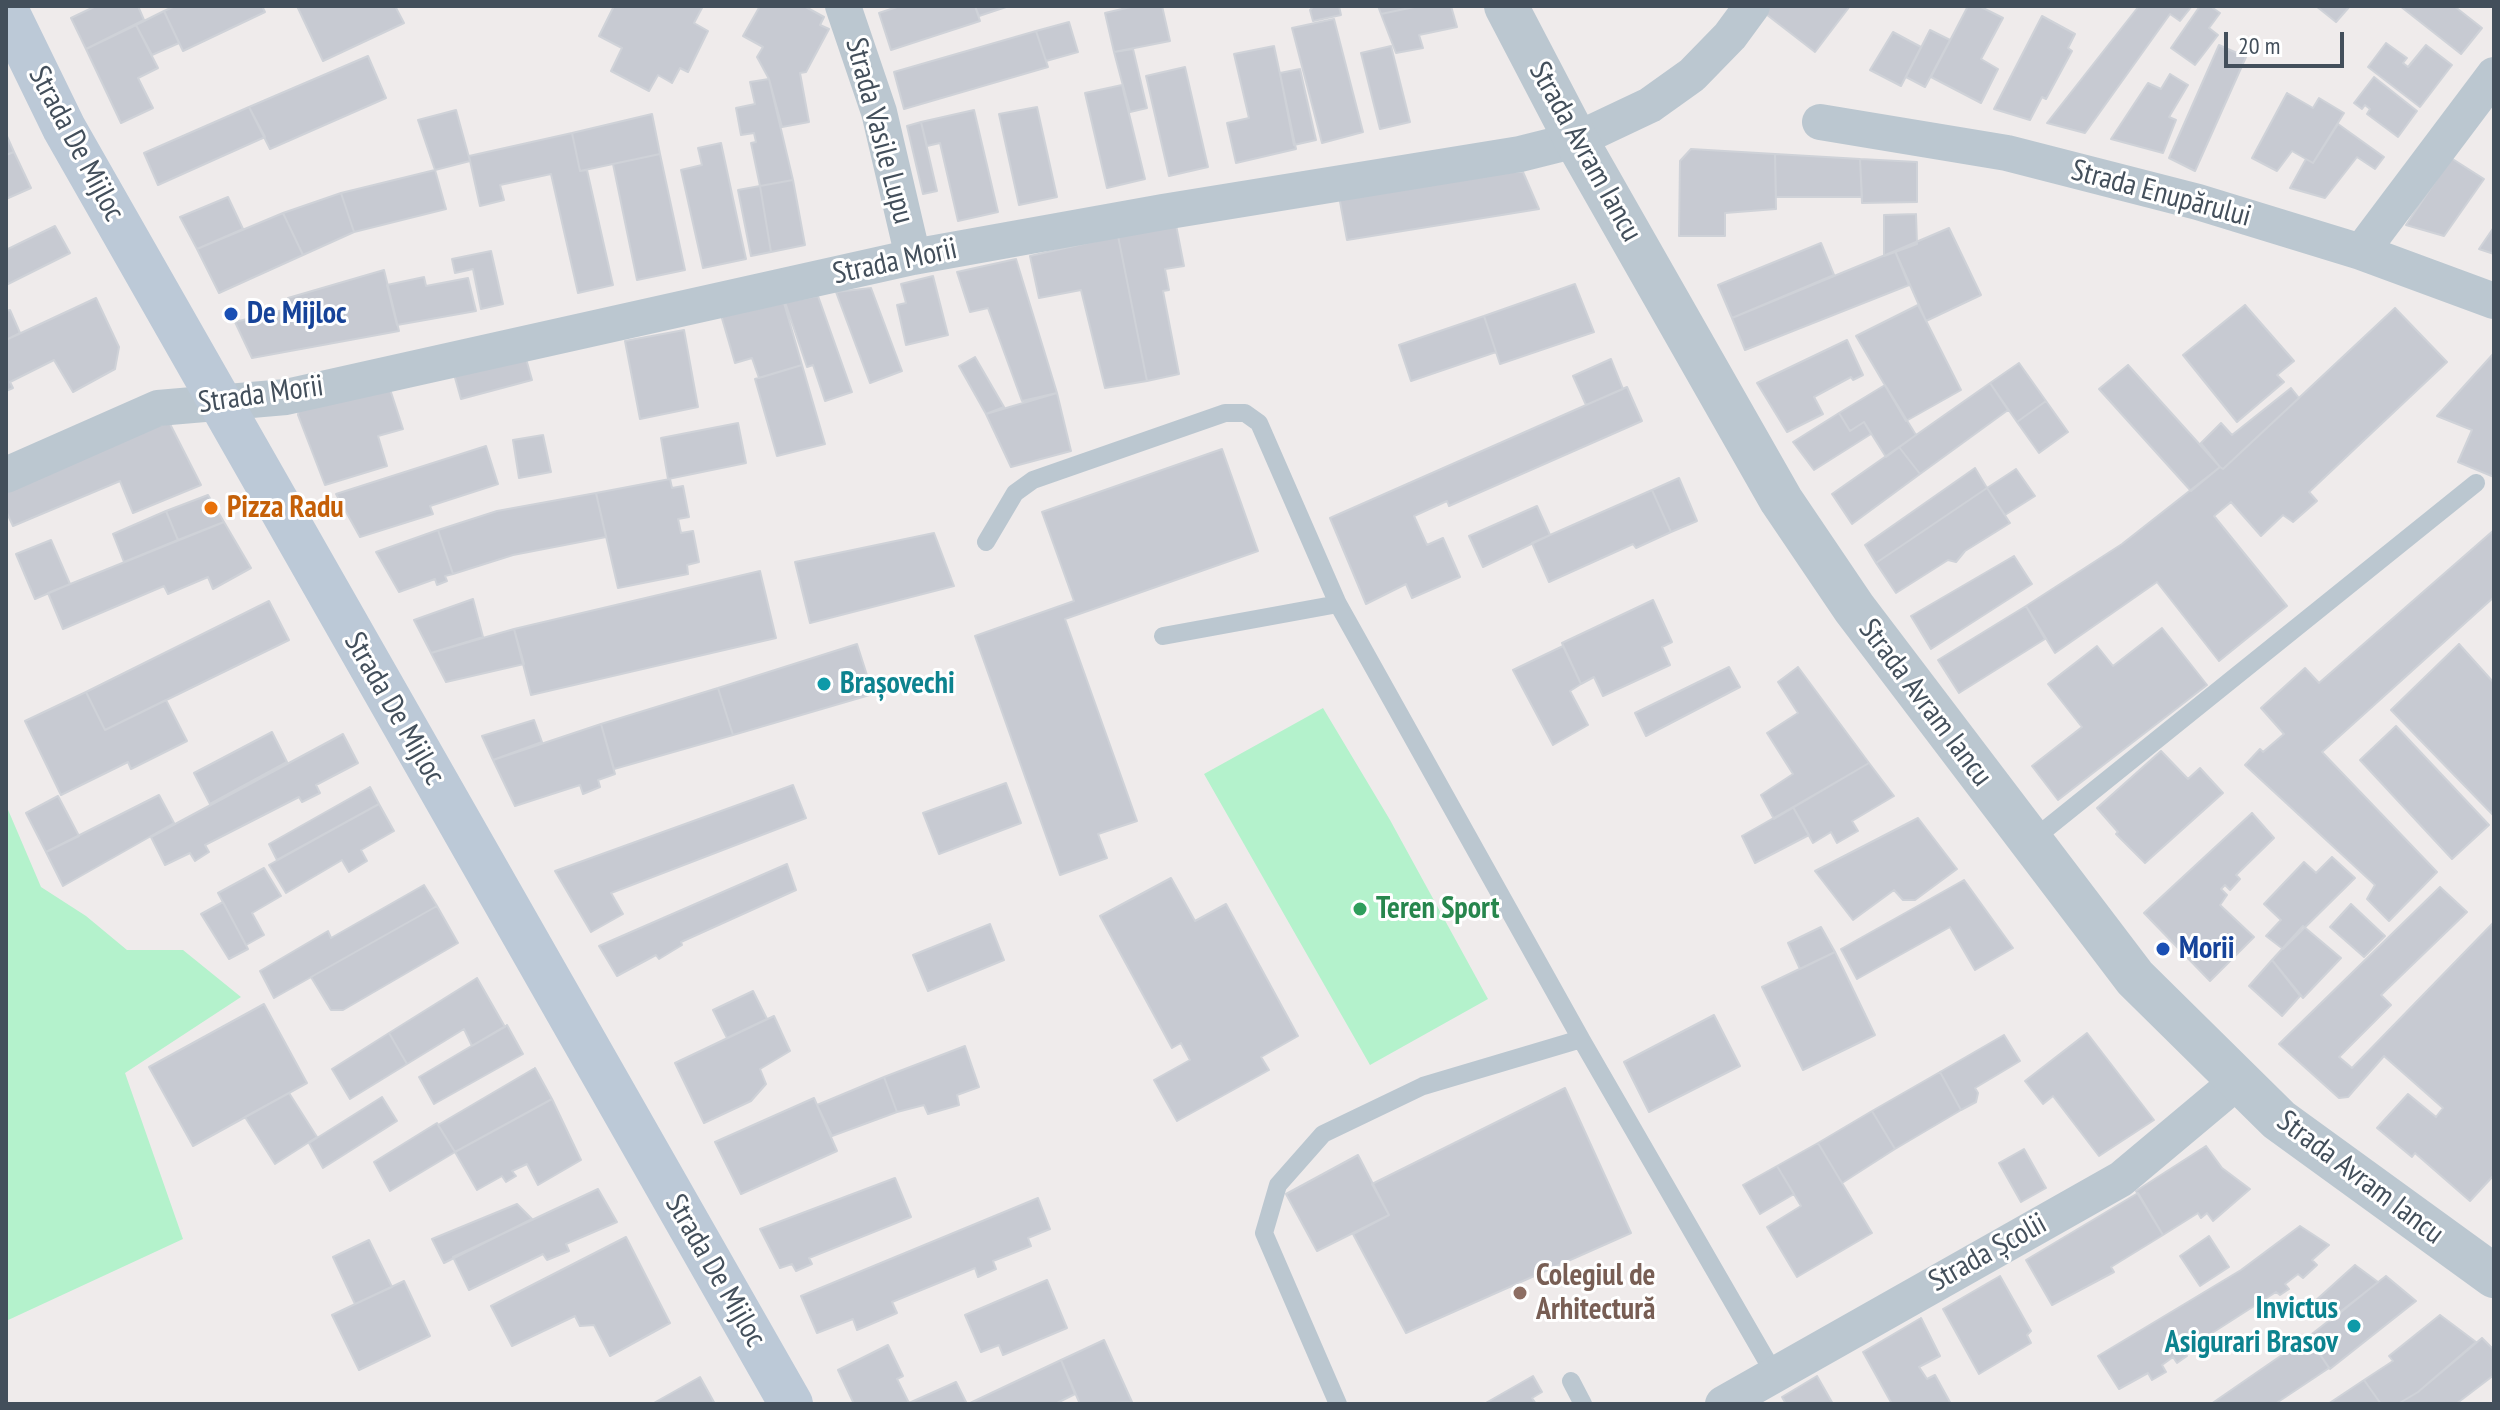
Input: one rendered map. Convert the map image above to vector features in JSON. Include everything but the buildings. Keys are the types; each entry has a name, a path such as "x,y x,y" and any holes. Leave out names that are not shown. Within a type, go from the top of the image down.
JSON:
{"main road":[{"name":"Strada De Mijloc","path":"6,9 64,128 791,1404"}],"street":[{"name":"Strada Vasile Lupu","path":"843,6 879,112 913,257"},
{"name":"Strada Avram Iancu","path":"1506,6 1576,140 1781,500 1854,608 2135,978 2279,1120 2494,1276"},
{"name":"Strada Morii","path":"6,475 158,408 286,397 913,257 1163,212 1520,154 1576,140 1650,105 1692,75 1730,36 1752,6"},
{"path":"2361,252 2494,75"},
{"name":"Strada Enupărului","path":"1820,122 2007,153 2198,202 2361,252 2494,301"},
{"name":"Strada Școlii","path":"1723,1404 2121,1179 2238,1081"}],"lane":[{"path":"986,542 1015,493 1033,480 1225,413 1245,413 1259,423 1273,449 1305,535 1338,604 1581,1039 1775,1375"},
{"path":"2031,841 2476,483"},
{"path":"1163,636 1338,604"},
{"path":"1338,1404 1264,1233 1278,1185 1323,1134 1423,1086 1581,1039"},
{"path":"1571,1381 1583,1404"}],"green space":[{"name":"Teren Sport","path":"1323,708 1390,820 1488,999 1370,1065 1204,774"},
{"path":"6,805 41,887 86,916 127,950 183,950 241,997 125,1073 183,1239 6,1321"}],"place":[{"name":"De Mijloc","path":"231,314"},
{"name":"Pizza Radu","path":"211,508"},
{"name":"Brașovechi","path":"824,684"},
{"name":"Teren Sport","path":"1360,909"},
{"name":"Morii","path":"2163,949"},
{"name":"Colegiul de Arhitectură","path":"1520,1293"},
{"name":"Invictus Asigurari Brasov","path":"2354,1326"}]}
